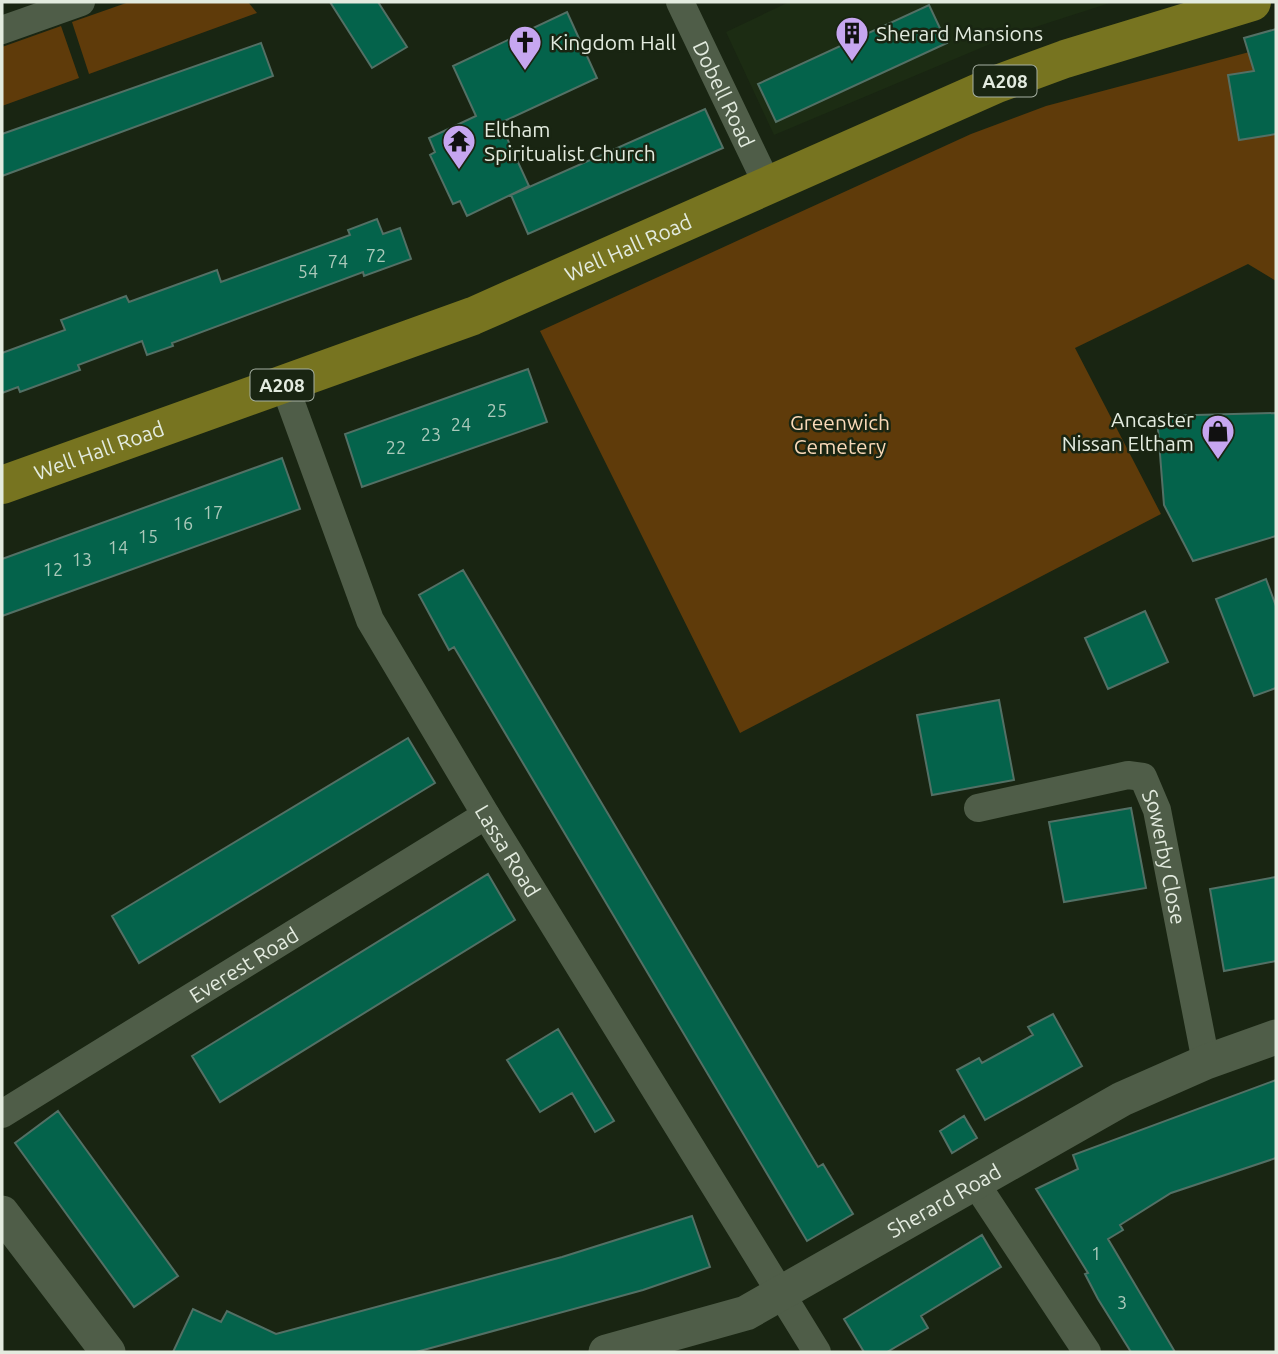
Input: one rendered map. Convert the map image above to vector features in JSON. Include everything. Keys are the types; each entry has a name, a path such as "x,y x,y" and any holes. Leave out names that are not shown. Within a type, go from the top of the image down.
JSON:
{"main road":[{"name":"Well Hall Road","path":"2,485 498,306 997,84 1065,59 1252,2"}],"street":[{"path":"2,30 82,2"},
{"name":"Dobell Road","path":"680,2 768,186"},
{"name":"Lassa Road","path":"284,384 370,620 486,816 817,1352"},
{"name":"Sowerby Close","path":"978,808 1128,775 1143,777 1157,810 1206,1062"},
{"name":"Everest Road","path":"2,1114 486,816"},
{"name":"Sherard Road","path":"606,1352 746,1313 1122,1099 1206,1062 1276,1037"},
{"path":"974,1181 1087,1352"},
{"path":"5,1224 108,1352"}],"shaded area":[{"path":"789,2 1113,2 1014,34 774,135 726,32"}],"green space":[{"path":"129,2 248,2 257,13 89,74 72,22"},
{"path":"61,26 79,78 2,106 2,47"},
{"name":"Greenwich Cemetery","path":"1276,45 1276,281 1248,264 1075,348 1161,514 740,733 540,331 971,134 1046,106"}],"building":[{"path":"330,2 378,2 407,47 372,68"},
{"name":"Sherard Mansions","path":"929,5 947,43 776,122 758,84"},
{"path":"567,12 597,78 500,123 529,186 467,216 460,201 453,204 430,155 435,152 429,138 476,116 453,66"},
{"path":"1276,29 1276,134 1239,140 1228,75 1254,71 1244,38"},
{"path":"261,43 273,76 2,176 2,134"},
{"path":"705,109 723,148 528,234 511,195"},
{"path":"377,219 383,234 400,228 411,259 364,276 363,272 172,343 173,346 147,355 142,341 78,365 80,370 20,392 18,387 2,393 2,353 65,330 61,320 126,296 129,302 217,270 221,282 350,235 348,230"},
{"path":"528,369 547,422 362,487 345,434"},
{"name":"Ancaster Nissan Eltham","path":"1276,413 1276,536 1193,561 1164,505 1157,416"},
{"path":"282,458 300,509 2,616 2,559"},
{"path":"463,570 818,1167 823,1164 853,1214 807,1241 454,647 449,650 419,595"},
{"path":"1266,579 1276,606 1276,688 1254,696 1216,599"},
{"path":"1145,611 1168,662 1108,689 1085,638"},
{"path":"999,700 1014,780 932,795 917,715"},
{"path":"408,738 435,783 139,963 112,916"},
{"path":"1131,808 1146,888 1064,902 1049,822"},
{"path":"488,874 515,920 220,1102 192,1056"},
{"path":"1276,877 1276,961 1224,971 1210,889"},
{"path":"1053,1014 1082,1066 985,1120 957,1070 979,1058 982,1063 1033,1035 1028,1027"},
{"path":"558,1029 614,1121 595,1132 572,1093 540,1112 507,1060"},
{"path":"1276,1080 1276,1158 1171,1193 1120,1225 1123,1230 1108,1239 1175,1352 1131,1352 1098,1299 1085,1274 1088,1273 1036,1189 1078,1169 1073,1155"},
{"path":"58,1111 178,1276 134,1307 15,1143"},
{"path":"964,1116 977,1138 952,1153 940,1131"},
{"path":"692,1216 710,1267 643,1290 416,1352 173,1352 193,1309 221,1322 227,1311 276,1334 562,1257"},
{"path":"982,1235 1001,1267 921,1316 928,1328 887,1352 864,1352 844,1319"}],"place":[{"name":"Sherard Mansions","path":"852,63"},
{"name":"Kingdom Hall","path":"525,72"},
{"name":"Eltham Spiritualist Church","path":"459,171"},
{"name":"Ancaster Nissan Eltham","path":"1218,461"}]}
